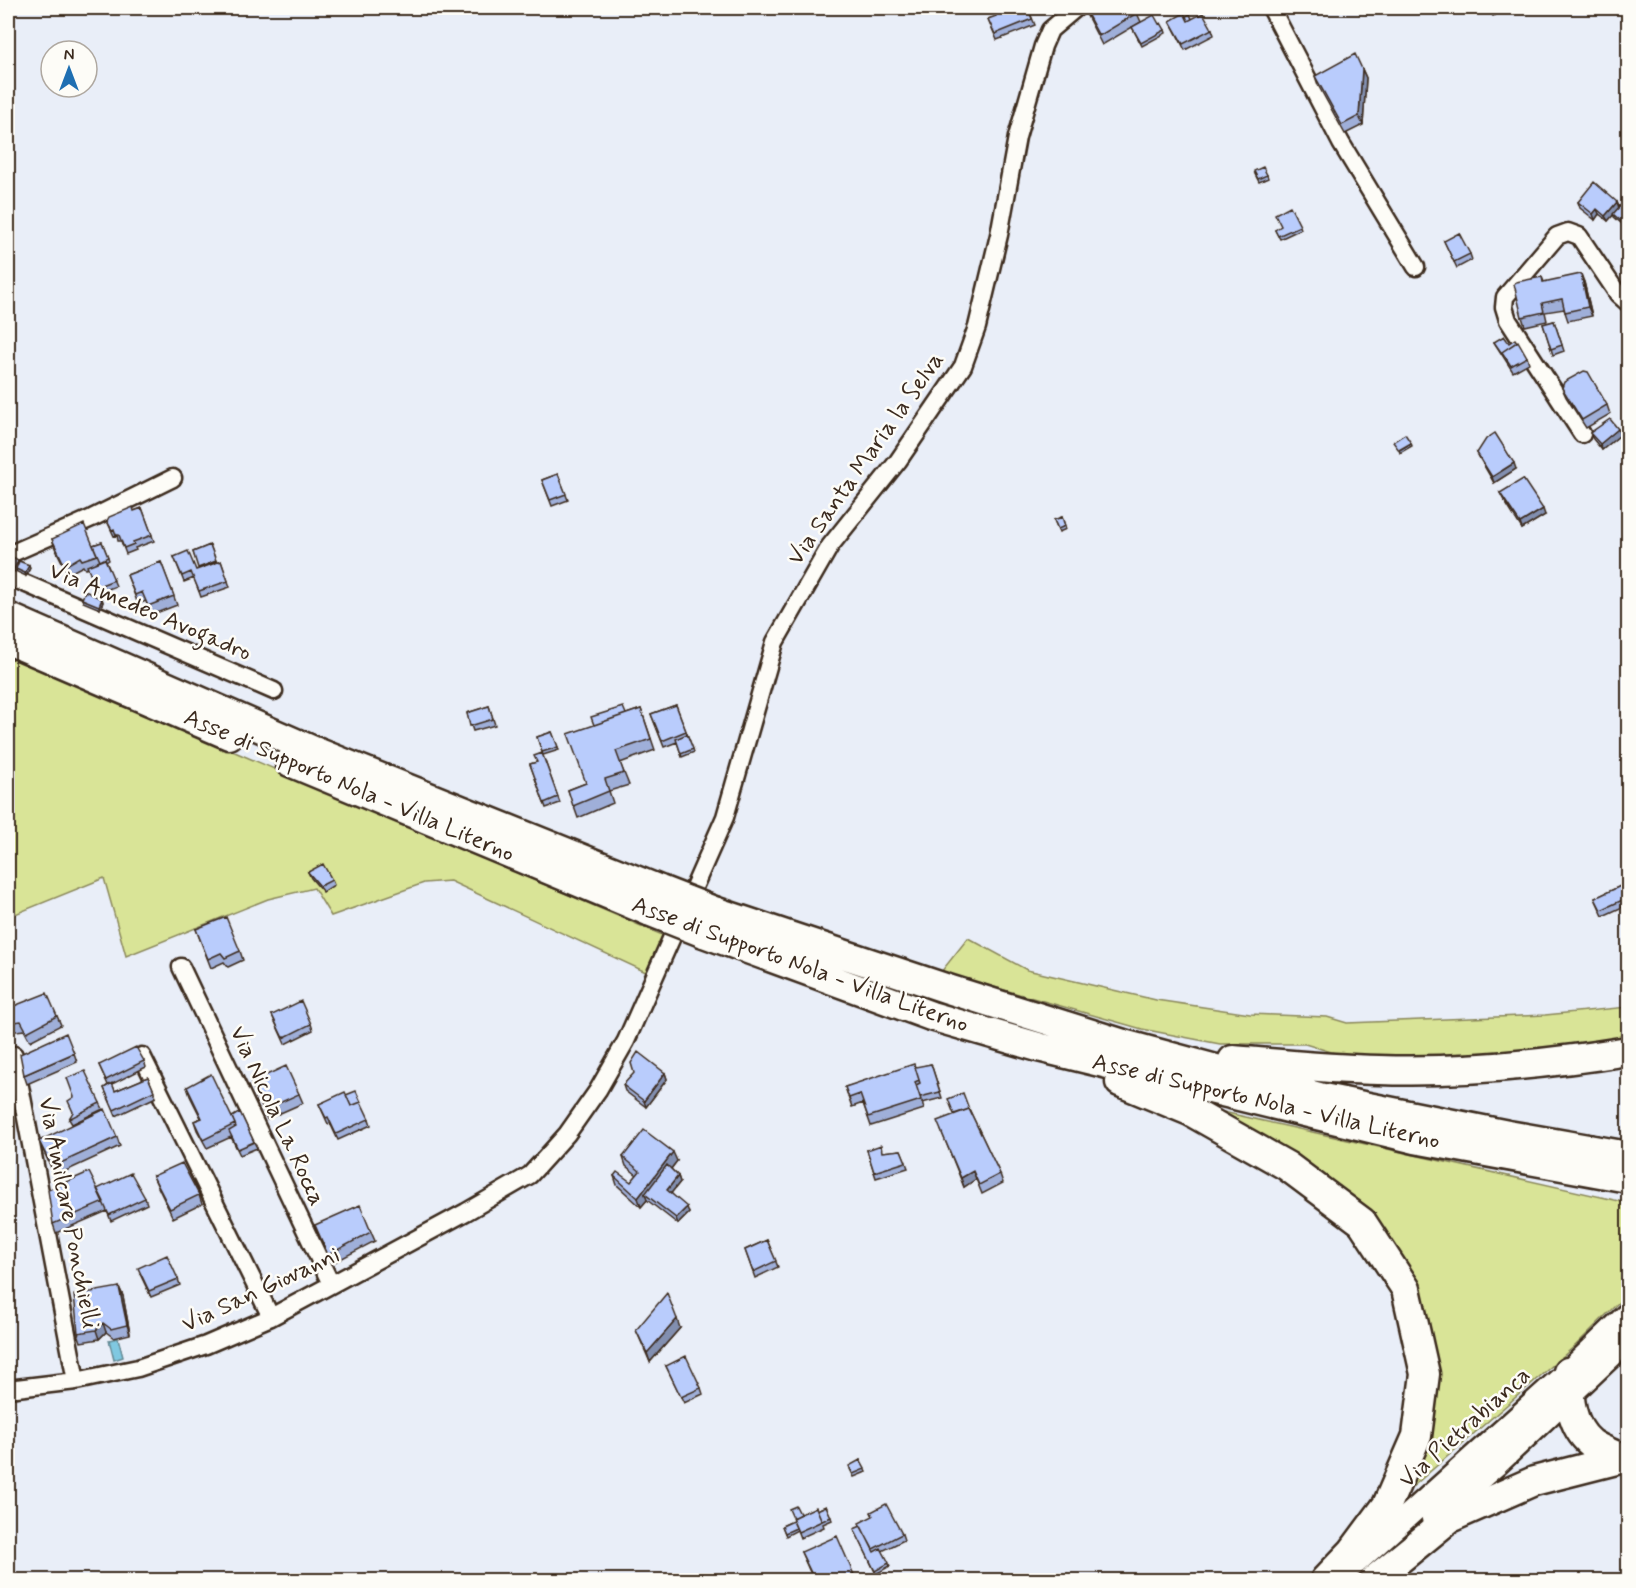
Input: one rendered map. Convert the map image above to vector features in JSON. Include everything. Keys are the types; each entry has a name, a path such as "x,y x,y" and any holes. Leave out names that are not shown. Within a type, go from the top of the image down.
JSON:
{"highway":[{"name":"Asse di Supporto Nola - Villa Literno","path":"8,617 655,901"},
{"name":"Asse di Supporto Nola - Villa Literno","path":"8,640 351,788 709,922 862,992 931,1016 1038,1047 1415,1139 1629,1178"},
{"name":"Asse di Supporto Nola - Villa Literno","path":"709,922 877,964 948,989 1127,1045 1323,1098 1508,1135 1629,1156"},
{"path":"1127,1045 1215,1059 1379,1070 1457,1069 1546,1062 1629,1051"},
{"path":"1038,1047 1190,1111 1287,1166 1362,1222 1406,1289 1425,1374 1417,1436 1388,1505 1352,1552 1325,1581"},
{"path":"1569,1384 1572,1413 1580,1430 1591,1443 1625,1457"},
{"path":"1374,1581 1450,1518 1534,1481 1625,1457"}],"main road":[{"name":"Via Pietrabianca","path":"1360,1581 1496,1466 1629,1314"},
{"name":"Via Pietrabianca","path":"1335,1581 1569,1384 1629,1340"}],"street":[{"name":"Via Santa Maria la Selva","path":"516,1183 530,1175 567,1134 598,1090 626,1041 725,817 775,642 830,546 898,461 963,366 977,327 999,235 1017,137 1043,46 1050,30 1076,8"},
{"path":"1271,8 1341,143 1416,267"},
{"path":"1582,434 1508,320 1504,307 1505,297 1557,236 1568,232 1580,236 1618,294 1629,303"},
{"name":"Via Amedeo Avogadro","path":"8,555 92,518 173,478"},
{"name":"Via Amedeo Avogadro","path":"8,576 274,692"},
{"name":"Via Nicola La Rocca","path":"181,967 331,1284"},
{"name":"Via Amilcare Ponchielli","path":"14,1055 76,1381"},
{"path":"142,1056 271,1317"},
{"name":"Via San Giovanni","path":"8,1389 76,1381 138,1368 206,1345 271,1317 516,1183"}],"green space":[{"path":"8,655 667,937 650,974 450,881 424,883 331,916 314,888 268,899 126,956 104,878 8,917"},
{"path":"968,938 1027,970 1156,1000 1250,1014 1327,1017 1347,1023 1545,1015 1628,1007 1628,1039 1537,1054 1431,1060 1348,1057 1305,1044 1220,1044 1142,1029 941,972"},
{"path":"1201,1107 1628,1203 1628,1293 1576,1345 1410,1489 1427,1443 1434,1394 1359,1204 1324,1176"}],"water":[{"path":"118,1338 123,1357 114,1360 109,1340"}],"building":[{"path":"993,8 1028,8 1032,19 995,34 988,19 996,16"},
{"path":"1084,8 1134,8 1137,13 1099,36"},
{"path":"1184,13 1188,21 1203,13 1212,29 1183,44 1170,21"},
{"path":"1190,14 1192,19 1188,21 1186,16"},
{"path":"1154,15 1165,30 1141,43 1132,27"},
{"path":"1355,54 1362,69 1359,116 1342,125 1315,76"},
{"path":"1263,167 1267,175 1258,179 1254,171"},
{"path":"1594,182 1617,202 1605,216 1597,209 1593,214 1578,202"},
{"path":"1628,197 1629,212 1621,221 1613,214"},
{"path":"1290,206 1300,226 1278,236 1275,230 1281,226 1275,214"},
{"path":"1459,233 1470,254 1454,262 1444,241"},
{"path":"1581,274 1588,307 1565,312 1562,299 1542,303 1544,312 1522,317 1514,284 1516,282 1542,277 1543,282"},
{"path":"1554,321 1562,345 1551,349 1543,324"},
{"path":"1504,336 1509,343 1515,339 1517,342 1502,352 1503,355 1494,342"},
{"path":"1518,341 1527,357 1511,366 1502,352"},
{"path":"1584,371 1588,372 1607,405 1582,420 1562,388 1564,382"},
{"path":"1610,419 1618,429 1600,444 1590,433"},
{"path":"1495,433 1514,463 1492,477 1477,453 1486,439"},
{"path":"1405,434 1411,443 1399,450 1393,442"},
{"path":"558,474 566,494 550,500 542,480"},
{"path":"1523,479 1543,509 1520,523 1500,493"},
{"path":"133,507 134,511 142,508 152,535 124,548 119,535 116,535 107,521 109,517"},
{"path":"1062,517 1065,526 1058,529 1054,520"},
{"path":"84,524 97,555 82,560 80,557 65,566 52,539"},
{"path":"102,542 108,557 100,561 93,545"},
{"path":"210,545 216,561 198,568 193,552"},
{"path":"188,551 196,570 221,561 228,581 199,591 191,572 182,576 174,557"},
{"path":"11,556 18,560 14,569 8,566"},
{"path":"105,559 114,580 96,587 87,566"},
{"path":"19,561 29,565 25,573 16,569"},
{"path":"161,562 174,596 148,606 142,592 135,595 127,575"},
{"path":"85,591 102,599 99,606 82,599"},
{"path":"676,705 686,731 662,741 651,714"},
{"path":"489,706 493,719 470,726 467,713"},
{"path":"623,707 626,714 594,725 591,717"},
{"path":"641,709 651,739 616,751 624,773 605,779 609,791 573,806 568,790 586,783 568,734"},
{"path":"552,732 558,747 542,752 537,737"},
{"path":"687,734 693,749 681,754 676,739"},
{"path":"542,753 558,797 544,803 530,764 537,762 534,756"},
{"path":"323,864 332,880 320,886 308,872"},
{"path":"1629,882 1629,897 1601,910 1595,898"},
{"path":"226,917 240,951 225,958 221,953 208,959 196,929"},
{"path":"47,993 57,1016 27,1032 21,1021 8,1023 8,1002 12,1000 14,1006"},
{"path":"301,1001 311,1024 283,1038 272,1015"},
{"path":"66,1033 74,1053 24,1075 20,1054"},
{"path":"136,1047 144,1061 106,1080 99,1065"},
{"path":"638,1052 665,1073 644,1101 623,1085 634,1073 631,1063"},
{"path":"914,1064 919,1080 915,1082 921,1100 868,1117 860,1094 849,1098 845,1087"},
{"path":"931,1064 940,1092 920,1097 916,1085 920,1083 915,1067"},
{"path":"286,1066 299,1094 264,1110 251,1082"},
{"path":"85,1071 100,1103 69,1119 73,1112 68,1101 74,1097 67,1078"},
{"path":"211,1074 235,1124 203,1140 194,1121 202,1118 187,1087"},
{"path":"148,1077 154,1091 114,1110 104,1088 112,1083 115,1091"},
{"path":"356,1091 361,1102 351,1106 346,1095"},
{"path":"345,1092 351,1106 361,1102 369,1119 336,1134 319,1104"},
{"path":"963,1093 969,1109 954,1114 948,1099"},
{"path":"105,1109 117,1137 52,1167 39,1141"},
{"path":"969,1109 1000,1174 979,1185 973,1171 961,1178 937,1121"},
{"path":"240,1112 254,1142 238,1149 229,1131 236,1127 232,1117"},
{"path":"644,1130 673,1152 638,1198 614,1176 617,1172 631,1182 640,1171 623,1157"},
{"path":"881,1145 882,1152 901,1150 906,1162 874,1172 867,1150"},
{"path":"182,1163 199,1195 170,1209 153,1176"},
{"path":"667,1165 678,1176 667,1190 687,1207 676,1218 645,1194"},
{"path":"89,1172 104,1202 53,1224 48,1190"},
{"path":"131,1173 145,1198 109,1215 97,1189"},
{"path":"360,1205 371,1232 328,1255 315,1225"},
{"path":"767,1240 776,1261 753,1272 745,1250"},
{"path":"167,1255 178,1279 149,1291 138,1268"},
{"path":"119,1287 127,1325 111,1329 103,1323 96,1330 78,1333 74,1295"},
{"path":"667,1293 677,1319 647,1353 636,1330"},
{"path":"686,1356 701,1388 681,1397 666,1366"},
{"path":"860,1460 865,1469 853,1474 849,1466"},
{"path":"886,1504 902,1534 873,1549 859,1523 873,1516 871,1512"},
{"path":"796,1506 800,1514 793,1518 789,1509"},
{"path":"826,1506 831,1517 822,1521 817,1510"},
{"path":"816,1507 822,1521 798,1532 792,1518"},
{"path":"793,1521 796,1528 785,1533 782,1526"},
{"path":"861,1526 874,1552 881,1548 889,1563 875,1571 854,1529"},
{"path":"837,1536 854,1575 843,1581 815,1581 801,1552"}]}
